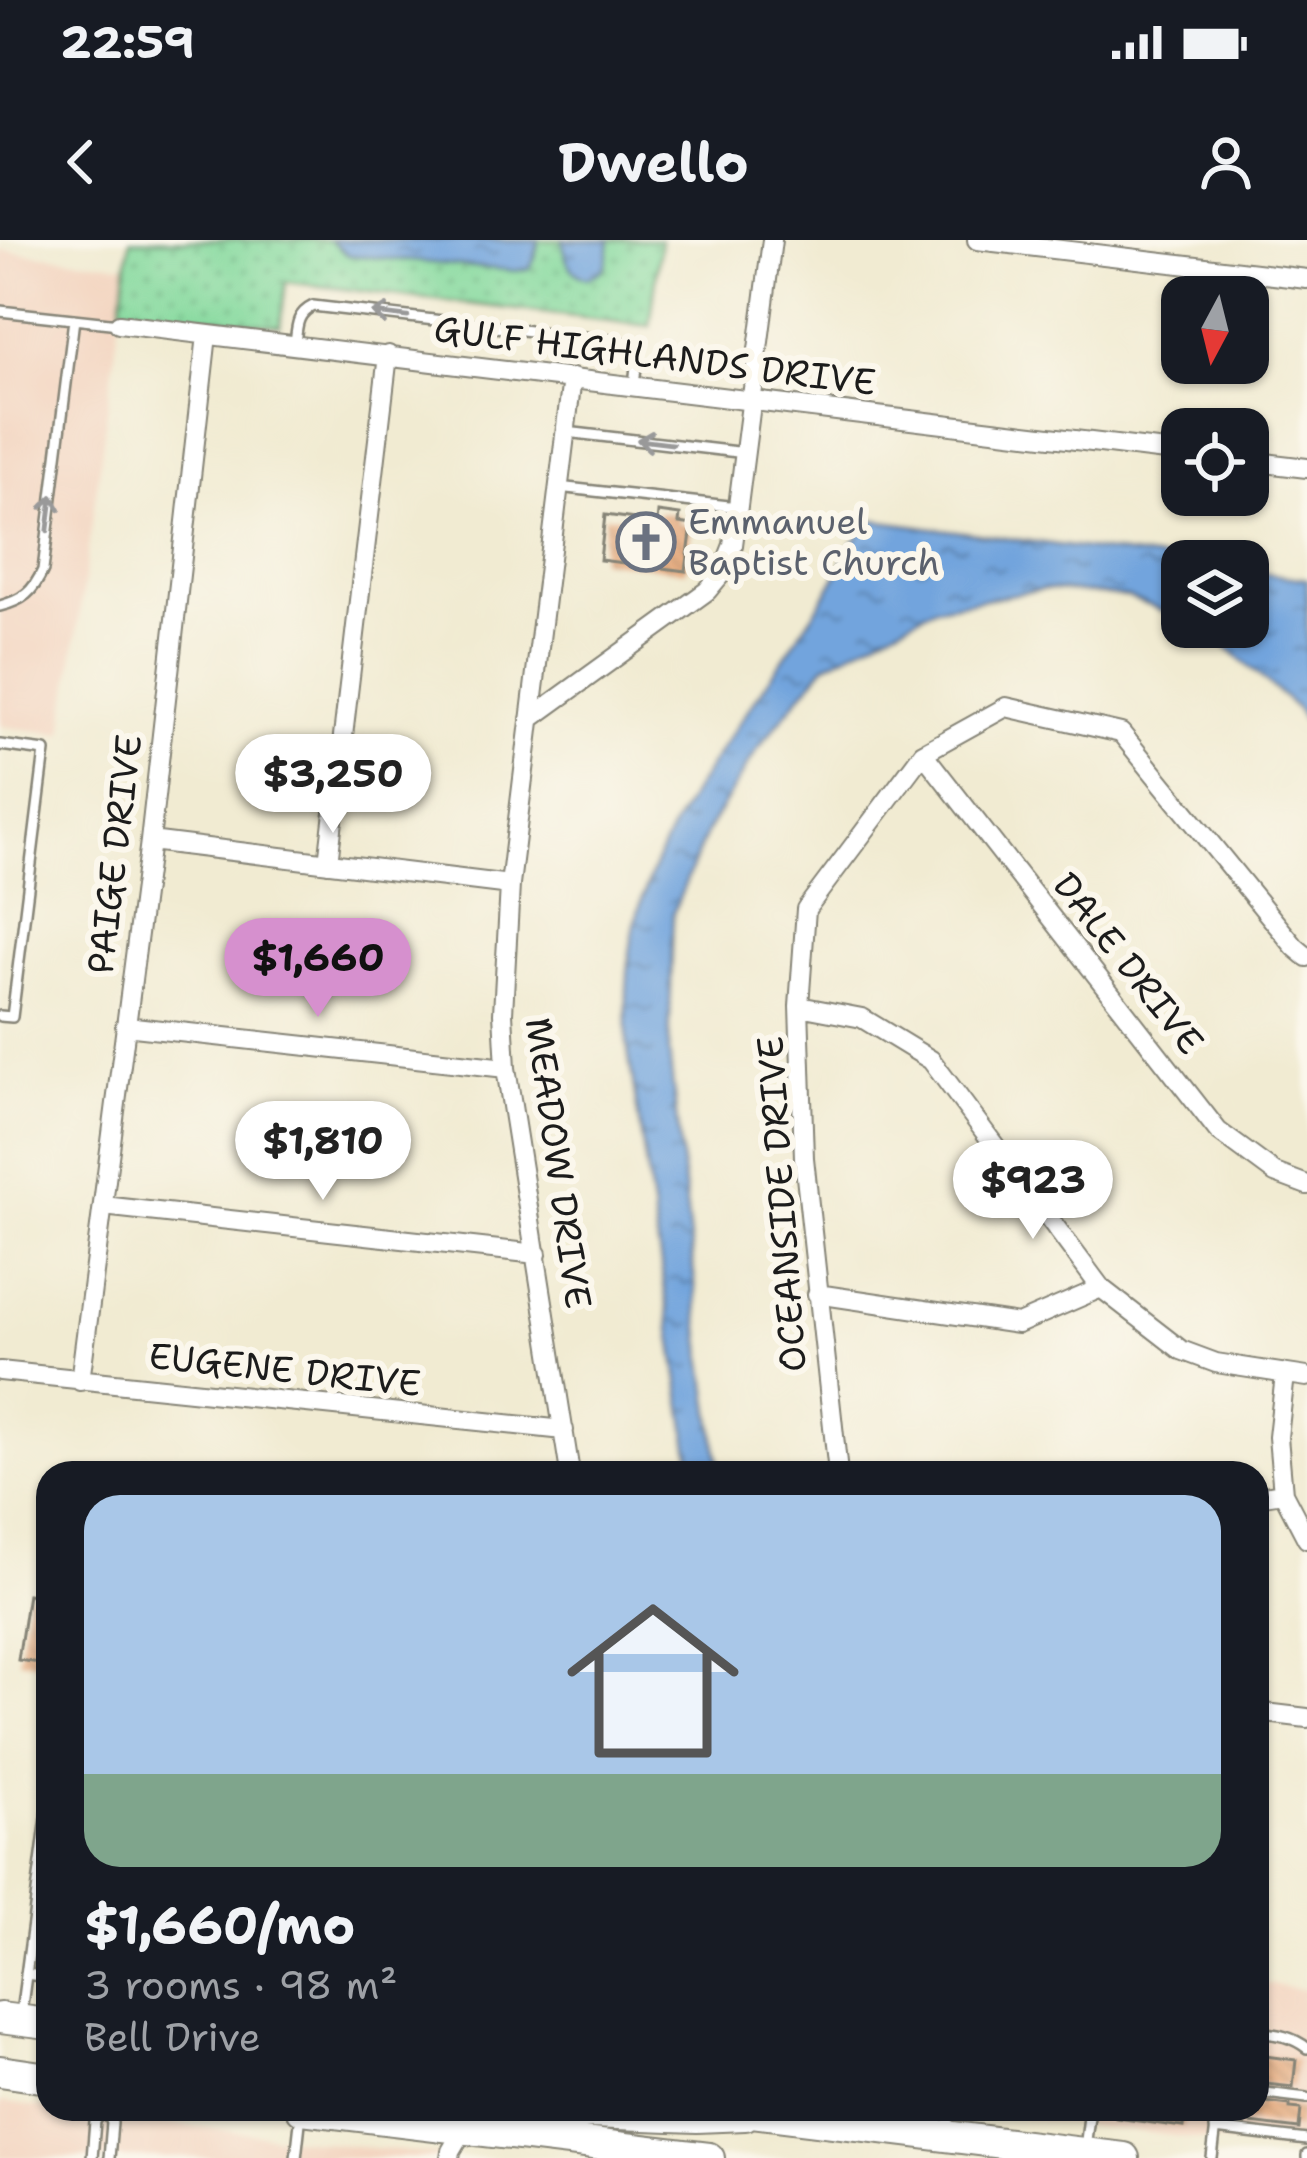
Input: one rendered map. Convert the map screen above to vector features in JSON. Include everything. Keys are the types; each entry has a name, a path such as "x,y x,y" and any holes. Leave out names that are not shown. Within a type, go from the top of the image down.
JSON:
{"main road":[{"path":"0,2072 36,2076"},
{"path":"404,2121 707,2158"},
{"path":"464,2128 471,2121"},
{"path":"871,2121 1124,2158"}],"street":[{"path":"530,719 707,591 722,573 734,544 772,240"},
{"path":"977,240 1307,279"},
{"name":"GULF HIGHLANDS DRIVE","path":"119,324 1161,450"},
{"name":"PAIGE DRIVE","path":"80,1381 150,841 207,335"},
{"path":"328,863 388,355"},
{"name":"MEADOW DRIVE","path":"568,1461 506,1068 503,1013 510,885 572,378"},
{"path":"1269,463 1307,468"},
{"path":"923,753 1006,707 1121,733 1307,957"},
{"name":"OCEANSIDE DRIVE","path":"837,1461 803,1158 799,1006 806,909 923,753"},
{"name":"DALE DRIVE","path":"923,753 1218,1131 1275,1173 1307,1185"},
{"path":"150,841 510,885"},
{"path":"799,1006 862,1018 931,1060 1101,1288 1180,1349 1216,1363 1307,1377"},
{"path":"125,1026 506,1068"},
{"path":"103,1206 537,1254"},
{"path":"817,1294 1018,1324 1101,1288"},
{"name":"EUGENE DRIVE","path":"0,1371 564,1430"},
{"path":"1285,1375 1278,1437 1283,1493 1307,1539"},
{"path":"1269,1495 1283,1493"},
{"path":"1269,1713 1307,1718"},
{"path":"450,2158 464,2128"}],"lane":[{"path":"295,344 302,311 313,306 594,338 630,345 637,356 634,386"},
{"path":"0,311 119,324"},
{"path":"0,606 17,602 33,590 43,570 74,319"},
{"path":"565,432 746,453"},
{"path":"558,487 739,507"},
{"path":"0,745 46,751 12,1017 0,1016"},
{"path":"23,2021 36,1901"},
{"path":"32,1931 36,1932"},
{"path":"26,1974 36,1975"},
{"path":"1269,2033 1307,2048"},
{"path":"1269,2093 1307,2098"},
{"path":"92,2158 95,2121"},
{"path":"109,2158 111,2121"},
{"path":"296,2158 301,2121"},
{"path":"1085,2153 1089,2121"},
{"path":"1212,2158 1217,2121"},
{"path":"1216,2129 1307,2140"}],"shaded area":[{"path":"0,250 127,265 63,734 0,726"},
{"path":"1269,1984 1307,1990 1307,2152 1049,2121 1269,2121"},
{"path":"0,2102 36,2107 36,2121 148,2121 457,2158 0,2158"}],"green space":[{"path":"130,240 661,240 650,326 286,282 280,326 121,307"}],"water":[{"path":"329,240 539,240 530,268 517,271 348,255"},
{"path":"563,240 610,240 604,268 587,278 575,272 566,259"},
{"path":"874,520 1161,559 1161,610 1127,597 1045,589 936,607 825,665 759,747 707,831 673,913 669,1052 718,1461 691,1461 627,1044 632,939 647,885 683,810 822,601 855,541"},
{"path":"1269,574 1307,579 1307,726 1296,708 1228,648 1269,648"}],"building":[{"name":"Emmanuel Baptist Church","path":"658,512 680,515 679,523 692,525 686,571 600,560 605,515 657,522"},
{"path":"28,1594 36,1595 36,1662 18,1660"},
{"path":"1269,2057 1296,2060 1293,2087 1269,2084"},
{"path":"1269,2102 1290,2105 1301,2109 1299,2129 1234,2121 1269,2121"},
{"path":"1138,2121 1184,2121 1183,2127"}],"place":[{"name":"Emmanuel Baptist Church","path":"646,542"}]}
